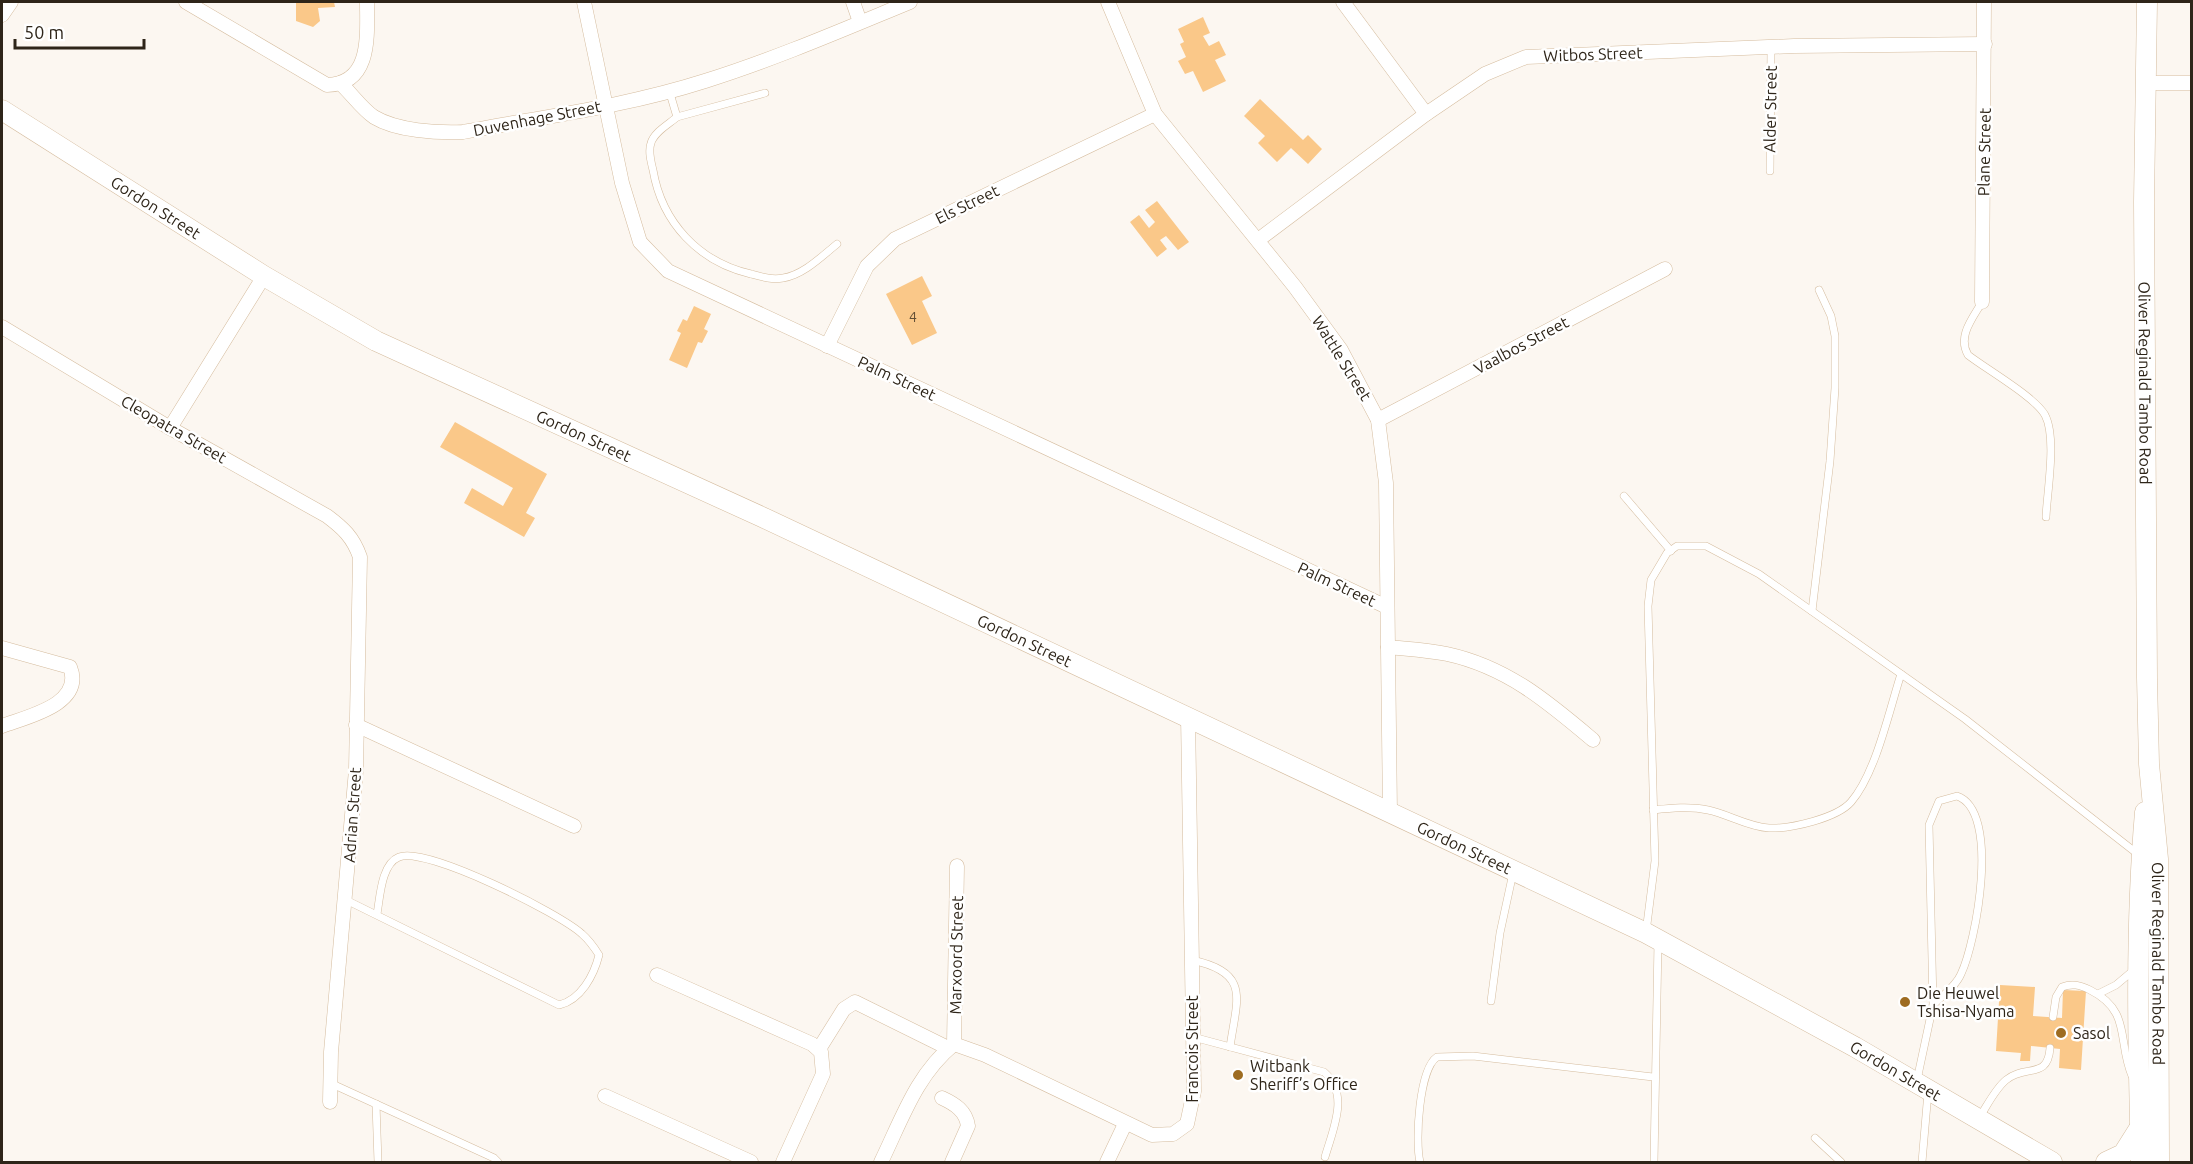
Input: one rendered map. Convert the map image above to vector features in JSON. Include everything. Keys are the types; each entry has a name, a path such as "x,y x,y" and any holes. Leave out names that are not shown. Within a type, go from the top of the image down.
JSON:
{"street":[{"path":"2,15 11,2"},
{"path":"186,2 327,84 340,83 356,75 365,58 367,2"},
{"name":"Palm Street","path":"584,2 622,183 640,242 668,271 687,282 827,345 1387,607"},
{"path":"853,2 860,22"},
{"name":"Duvenhage Street","path":"340,83 374,117 408,128 440,133 463,132 669,90 770,59 909,2"},
{"name":"Wattle Street","path":"1108,2 1155,114 1258,240 1341,350 1378,420 1386,483 1390,813"},
{"path":"1343,2 1426,114"},
{"name":"Plane Street","path":"1982,302 1984,2"},
{"name":"Oliver Reginald Tambo Road","path":"2147,2 2144,202 2149,764 2158,859 2159,1162"},
{"name":"Witbos Street","path":"1258,240 1426,114 1485,74 1526,57 1771,48 1985,44"},
{"path":"2147,83 2192,83"},
{"name":"Gordon Street","path":"2,110 264,276 376,341 1188,716 1652,936 1923,1086 2037,1156 2052,1162"},
{"name":"Els Street","path":"827,345 867,266 895,239 1155,114"},
{"name":"Vaalbos Street","path":"1378,420 1665,269"},
{"path":"170,428 264,276"},
{"name":"Cleopatra Street","path":"2,327 170,428 327,516 347,531"},
{"name":"Adrian Street","path":"330,1102 346,900 356,725 360,557 347,531"},
{"path":"1388,647 1446,654 1480,663 1514,678 1538,694 1593,740"},
{"path":"2,648 70,667 73,679 69,692 61,701 50,708 2,726"},
{"name":"Francois Street","path":"819,1049 844,1009 855,1002 951,1046 984,1055 1152,1135 1165,1135 1182,1129 1187,1124 1194,1091 1188,716"},
{"path":"356,725 574,826"},
{"name":"Oliver Reginald Tambo Road","path":"2142,1162 2139,965 2141,857 2149,764"},
{"name":"Marxoord Street","path":"951,1046 957,866"},
{"path":"657,975 819,1049 825,1064 823,1074 783,1162"},
{"path":"881,1162 920,1081 936,1058 951,1046"},
{"path":"605,1096 751,1162"},
{"path":"942,1098 957,1105 968,1121 968,1126 952,1162"},
{"path":"1107,1162 1125,1124"},
{"path":"2106,1162 2123,1154 2140,1126"}],"lane":[{"name":"Alder Street","path":"1770,171 1771,48"},
{"path":"669,90 677,117"},
{"path":"765,93 677,117 654,136 650,143 650,154 655,181 670,218 681,235 696,249 717,262 742,272 781,279 796,275 837,244"},
{"path":"1812,611 1830,461 1835,388 1835,336 1831,316 1819,290"},
{"path":"1982,302 1966,332 1963,347 1968,355 2021,393 2046,417 2050,446 2046,518"},
{"path":"1624,496 1671,551"},
{"path":"1654,1162 1652,936 1655,861 1648,606 1651,580 1658,566 1677,546 1706,546 1759,574 1965,718 2141,857"},
{"path":"1653,810 1682,807 1708,810 1769,828 1823,819 1851,801 1872,762 1901,674"},
{"path":"1922,1162 1923,1086 1933,1005 1929,825 1940,801 1957,796 1969,804 1980,837 1982,869 1974,938 1960,976 1933,1005"},
{"path":"346,900 559,1005 581,992 596,967 599,955 581,933 549,912 439,860 410,855 399,856 393,861 384,879 377,914"},
{"path":"1491,1001 1500,933 1514,871"},
{"path":"1192,960 1217,965 1228,974 1234,984 1237,999 1230,1047"},
{"path":"2098,994 2116,985 2139,965"},
{"path":"2053,1017 2056,997 2062,987 2079,985 2098,994 2117,1014 2122,1023 2128,1066 2140,1090"},
{"path":"1193,1037 1324,1072 1335,1083 1339,1098 1325,1157"},
{"path":"1979,1119 2006,1079 2044,1066 2049,1059 2050,1048"},
{"path":"1420,1162 1416,1144 1426,1069 1437,1057 1473,1056 1653,1077"},
{"path":"330,1083 494,1158 498,1162"},
{"path":"376,1104 378,1162"},
{"path":"1815,1137 1841,1162"}],"building":[{"path":"296,2 334,2 335,7 318,8 320,21 313,27 296,21"},
{"path":"1203,17 1210,33 1203,36 1209,46 1219,41 1226,55 1215,60 1226,81 1203,92 1193,71 1185,74 1178,61 1186,57 1180,44 1184,42 1178,29"},
{"path":"1260,99 1303,140 1308,135 1322,149 1308,164 1291,148 1277,162 1258,143 1265,136 1244,116"},
{"path":"1157,201 1189,242 1178,250 1166,236 1160,240 1167,249 1157,257 1130,222 1139,215 1149,228 1155,222 1145,210"},
{"path":"922,276 932,296 922,301 937,333 912,345 886,294"},
{"path":"694,306 711,314 704,329 708,331 702,343 698,342 687,368 669,360 681,333 677,331 683,319 687,321"},
{"path":"455,422 547,474 526,513 535,518 524,537 464,503 472,488 503,506 513,488 440,447"},
{"path":"2000,985 2035,987 2033,1016 2062,1018 2063,990 2086,991 2081,1070 2059,1068 2060,1049 2031,1046 2030,1061 2020,1061 2021,1053 1996,1051"}],"place":[{"name":"Die Heuwel Tshisa-Nyama","path":"1905,1002"},
{"name":"Sasol","path":"2061,1033"},
{"name":"Witbank Sheriff’s Office","path":"1238,1075"}]}
